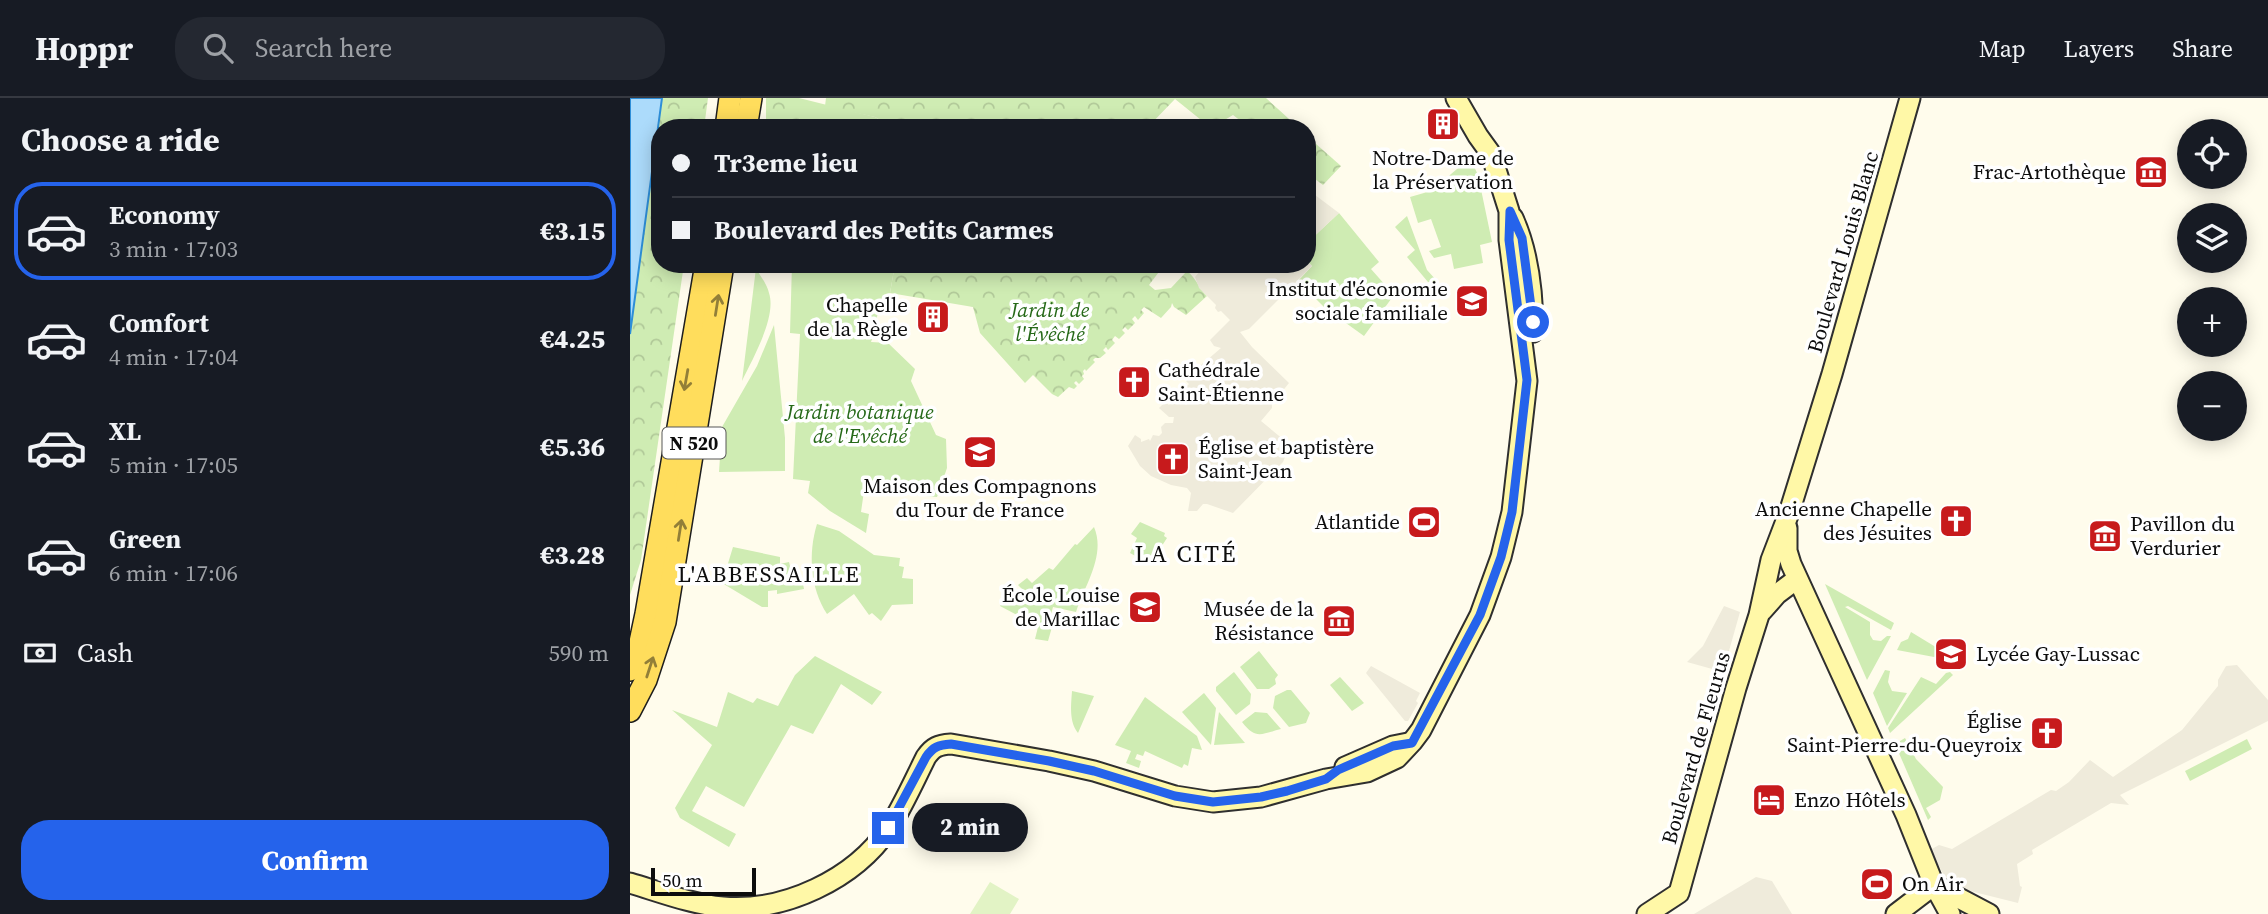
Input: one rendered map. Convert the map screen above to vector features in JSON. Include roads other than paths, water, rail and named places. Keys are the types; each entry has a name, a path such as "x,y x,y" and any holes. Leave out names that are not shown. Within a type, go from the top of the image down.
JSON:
{"main road":[{"path":"727,119 730,98"},
{"path":"748,119 751,98"},
{"path":"1456,98 1491,153"},
{"path":"630,883 682,900 740,908 779,901 823,886 875,846 933,748 951,744 1049,761 1194,800 1213,802 1261,797 1326,779 1353,776 1384,766 1397,758 1480,615 1501,557 1512,512 1527,380 1533,352 1532,302 1522,238 1491,153 1488,131 1470,98"},
{"name":"Boulevard Louis Blanc","path":"1789,513 1819,418 1910,98"},
{"name":"N 520","path":"630,711 646,680 705,273"},
{"name":"N 520","path":"630,670 639,647 656,618 721,273"},
{"path":"1789,513 1787,551 1797,579 1906,815 1934,885 1950,914"},
{"name":"Boulevard de Fleurus","path":"1647,914 1679,893 1759,615 1771,561 1789,513"},
{"name":"Boulevard de Fleurus","path":"1759,615 1777,594 1797,579"},
{"path":"1326,779 1338,770 1403,744"},
{"path":"1896,914 1934,885"},
{"path":"1934,885 1989,914"}],"water":[{"path":"630,98 662,98 659,119 651,119 651,179 630,334"}],"place":[{"name":"Notre-Dame de la Préservation","path":"1443,124"},
{"name":"Frac-Artothèque","path":"2151,172"},
{"name":"Institut d'économie sociale familiale","path":"1472,301"},
{"name":"Chapelle de la Règle","path":"933,317"},
{"name":"Cathédrale Saint-Étienne","path":"1134,382"},
{"name":"Maison des Compagnons du Tour de France","path":"980,452"},
{"name":"Église et baptistère Saint-Jean","path":"1173,459"},
{"name":"Ancienne Chapelle des Jésuites","path":"1956,521"},
{"name":"Atlantide","path":"1424,522"},
{"name":"Pavillon du Verdurier","path":"2105,536"},
{"name":"École Louise de Marillac","path":"1145,607"},
{"name":"Musée de la Résistance","path":"1339,621"},
{"name":"Lycée Gay-Lussac","path":"1951,654"},
{"name":"Église Saint-Pierre-du-Queyroix","path":"2047,733"},
{"name":"Enzo Hôtels","path":"1769,800"},
{"name":"On Air","path":"1877,884"}],"district":[{"name":"LA CITÉ","path":"1186,554"},
{"name":"L'ABBESSAILLE","path":"769,574"}],"park label":[{"name":"Jardin de l'Évêché","path":"1050,322"},
{"name":"Jardin botanique de l'Evêché","path":"860,424"}]}
